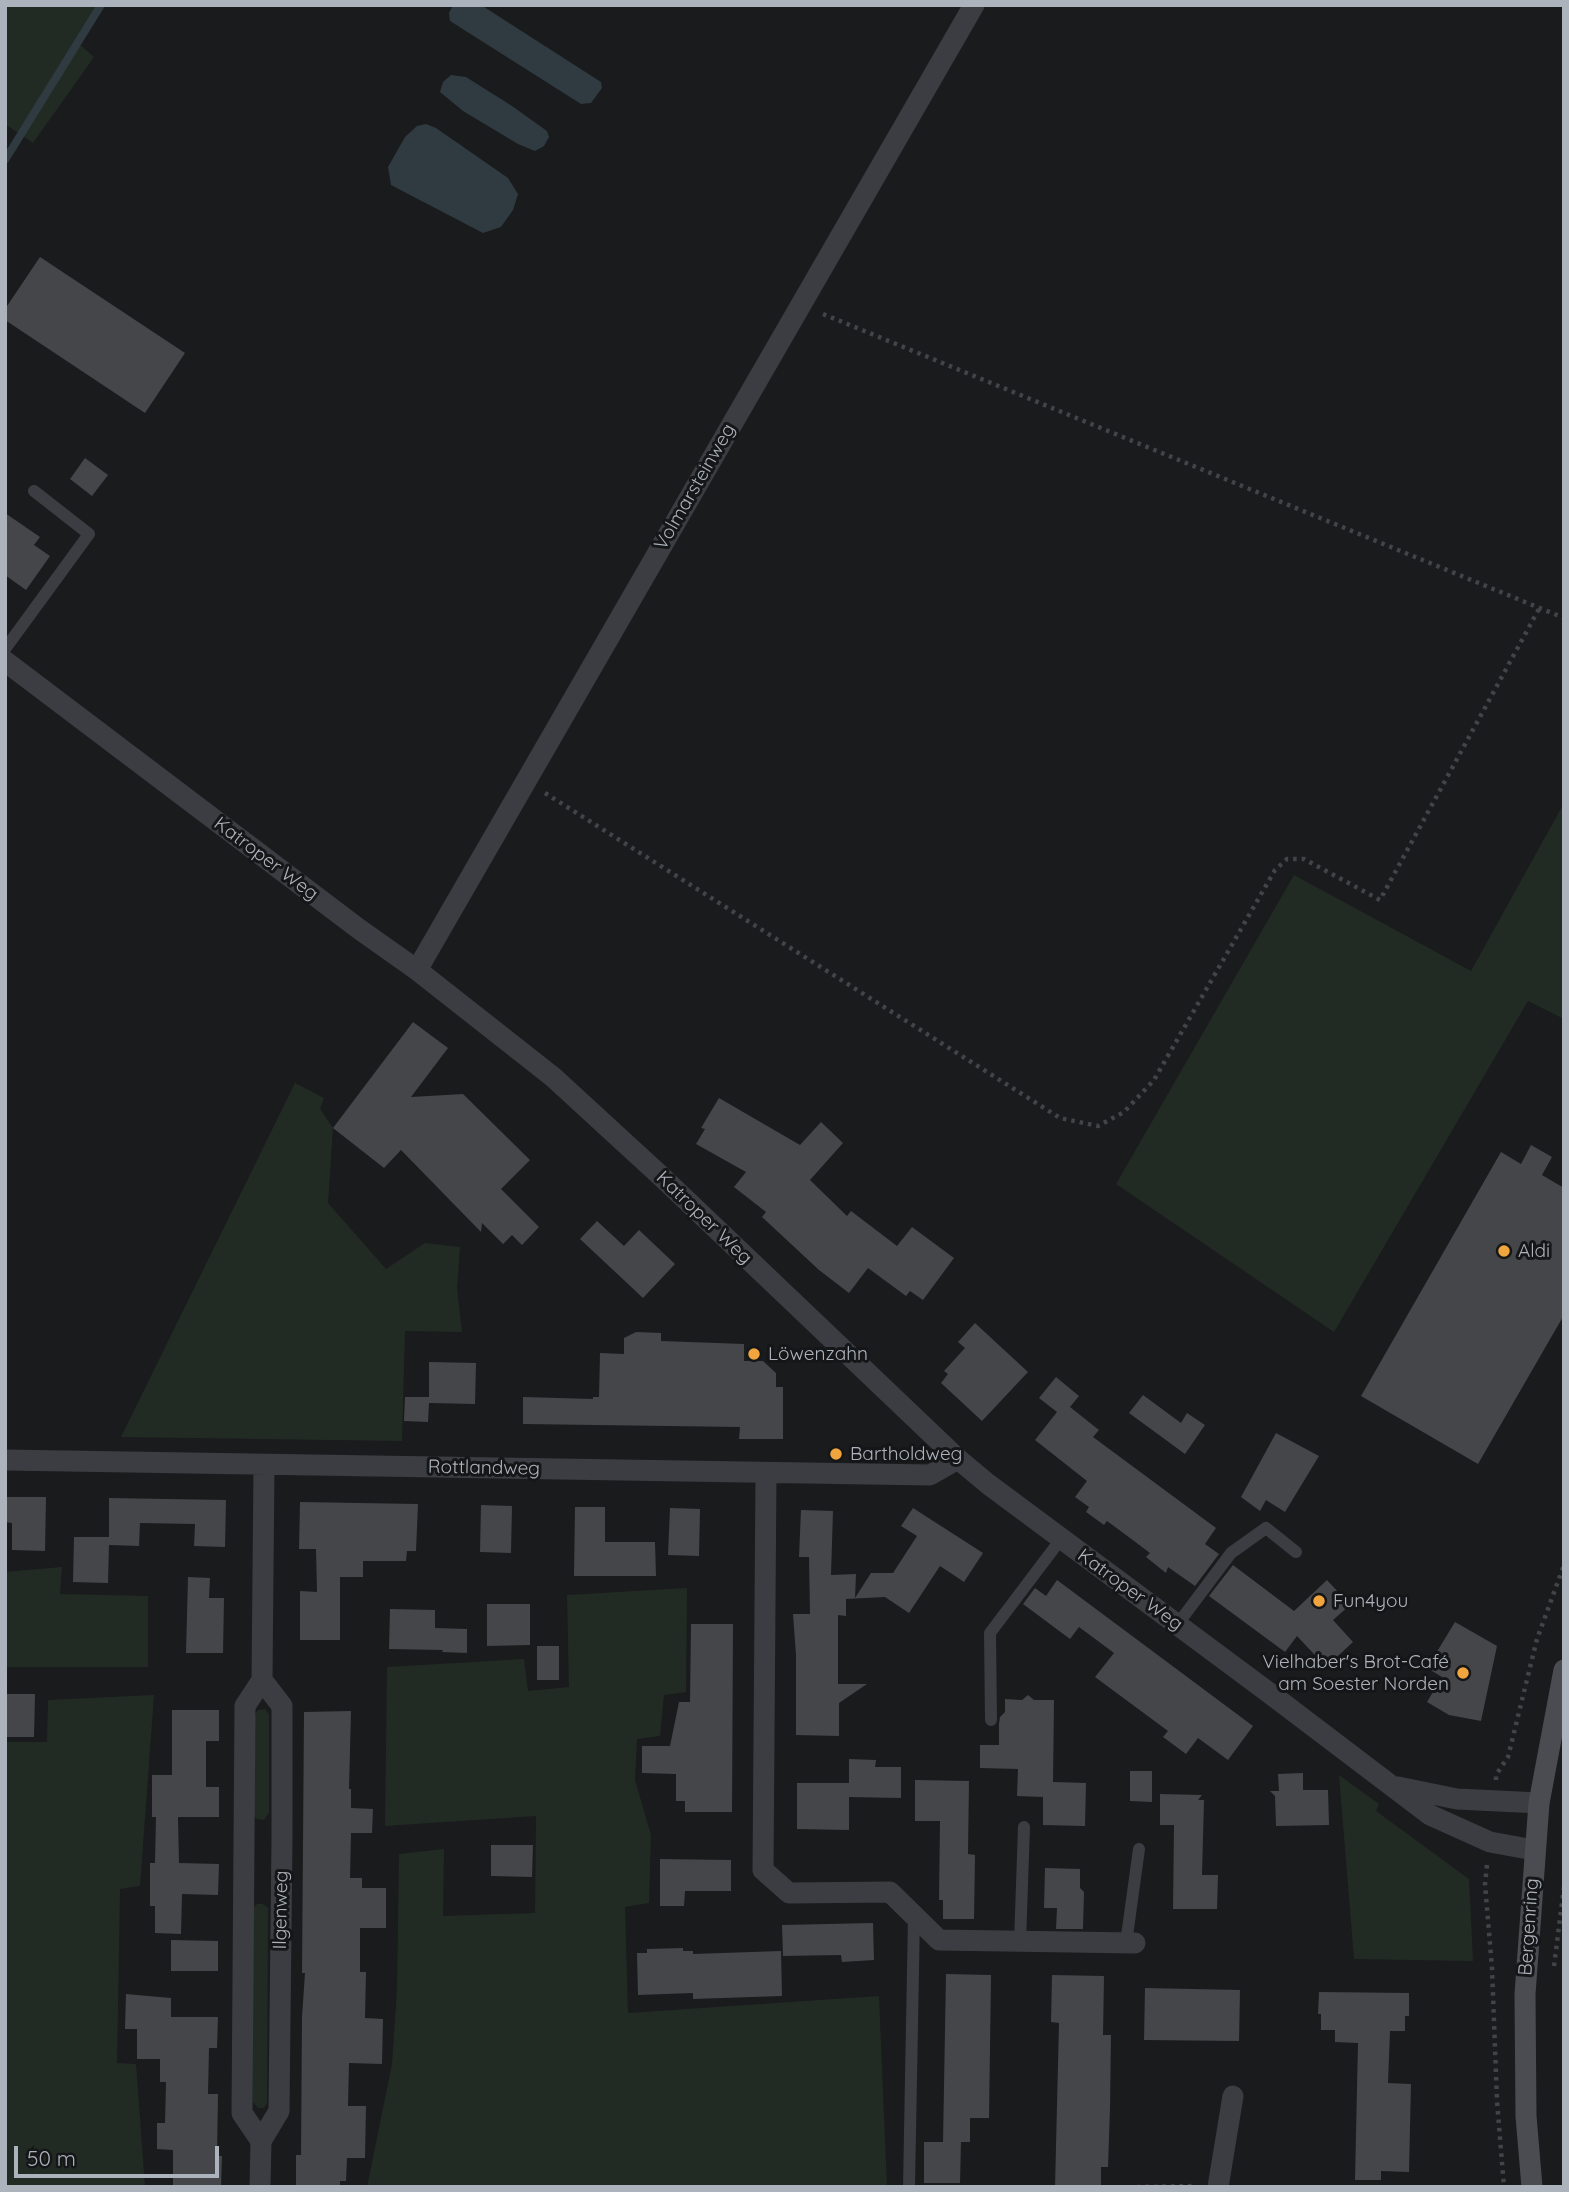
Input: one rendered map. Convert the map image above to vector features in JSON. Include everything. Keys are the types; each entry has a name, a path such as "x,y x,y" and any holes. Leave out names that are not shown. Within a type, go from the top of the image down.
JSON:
{"main road":[{"name":"Bergenring","path":"1532,2187 1526,2116 1525,1994 1539,1803 1564,1670"}],"street":[{"name":"Volmarsteinweg","path":"417,970 974,5"},
{"name":"Katroper Weg","path":"5,662 417,970 553,1077 988,1485 1430,1815 1490,1842 1534,1850"},
{"name":"Rottlandweg","path":"5,1460 930,1475 958,1459"},
{"name":"Ilgenweg","path":"261,2141 242,2113 242,2099 245,1706 262,1680 264,1465"},
{"path":"766,1473 763,1870 789,1893 890,1892 939,1940 1130,1943"},
{"name":"Ilgenweg","path":"260,2187 261,2141 279,2111 282,1838 282,1706 262,1680"},
{"name":"Katroper Weg","path":"1393,1786 1457,1799 1539,1803"},
{"path":"1218,2187 1233,2096"}],"lane":[{"path":"5,649 89,534 34,491"},
{"path":"1177,1625 1231,1553 1266,1528 1296,1552"},
{"path":"991,1720 990,1633 1061,1539"},
{"path":"1020,1942 1024,1827"},
{"path":"1130,1943 1139,1849"},
{"path":"909,2187 914,1916"}],"path":[{"path":"800,304 1564,618"},
{"path":"527,781 1060,1118 1098,1126 1124,1112 1154,1080 1275,870 1287,859 1304,859 1380,900 1540,607"},
{"path":"1553,1968 1564,1887"},
{"path":"1138,2187 1218,2187"}],"shaded area":[{"path":"5,5 100,5 76,41 94,57 33,143 5,124"},
{"path":"453,5 481,5 601,82 602,88 591,103 581,104 450,21 449,13"},
{"path":"451,75 466,77 547,131 549,137 544,146 535,151 518,144 463,111 440,92 443,82"},
{"path":"426,124 436,128 508,178 518,194 513,210 501,227 483,233 391,185 388,167 405,137 417,126"},
{"path":"1564,803 1564,1019 1528,1001 1334,1332 1116,1184 1294,875 1471,971"},
{"path":"295,1083 324,1098 320,1109 333,1128 328,1203 386,1269 425,1243 460,1247 457,1288 462,1332 405,1331 402,1441 121,1437"},
{"path":"62,1567 60,1594 148,1596 148,1667 5,1667 5,1572"},
{"path":"687,1588 686,1692 664,1695 660,1736 637,1739 635,1780 651,1835 649,1903 625,1907 628,2013 879,1996 887,2187 367,2187 392,2064 397,1990 399,1854 444,1849 443,1916 535,1913 536,1816 385,1826 387,1667 524,1659 528,1691 569,1687 567,1595"},
{"path":"154,1695 140,1886 120,1889 117,2063 136,2064 145,2187 5,2187 5,1742 47,1742 48,1700"},
{"path":"265,1709 269,1714 269,1813 264,1820 253,1815 255,1715 258,1710"},
{"path":"1339,1775 1379,1804 1376,1811 1469,1879 1473,1961 1354,1959"},
{"path":"257,1904 268,1908 267,2103 264,2108 258,2108 253,2102 252,1909"}],"building":[{"path":"40,257 185,353 145,413 5,320 5,309"},
{"path":"85,458 108,475 92,496 70,479"},
{"path":"5,513 40,537 34,545 50,556 26,590 5,575"},
{"path":"413,1022 448,1048 411,1097 463,1094 530,1160 501,1189 539,1227 522,1245 512,1235 503,1244 482,1223 481,1232 401,1150 384,1168 333,1128"},
{"path":"719,1098 800,1145 821,1122 843,1143 810,1180 847,1216 851,1211 897,1246 912,1227 954,1258 923,1300 910,1291 906,1296 868,1268 849,1293 819,1270 762,1217 766,1212 734,1187 746,1172 696,1144 705,1129 701,1128"},
{"name":"Aldi","path":"1531,1145 1552,1157 1542,1175 1564,1188 1564,1315 1478,1464 1361,1396 1501,1152 1521,1164"},
{"path":"597,1221 624,1246 639,1230 675,1264 643,1298 580,1239"},
{"path":"975,1323 1028,1372 982,1421 941,1383 948,1374 944,1371 965,1348 958,1342"},
{"path":"636,1332 661,1333 661,1341 744,1344 744,1361 763,1361 776,1373 776,1387 783,1387 783,1439 739,1439 740,1427 523,1424 523,1397 599,1397 600,1353 624,1354 624,1338"},
{"path":"429,1362 476,1363 475,1404 429,1403 428,1422 404,1421 405,1397 429,1397"},
{"path":"1056,1377 1079,1396 1070,1407 1099,1430 1093,1437 1216,1528 1205,1544 1219,1554 1195,1586 1168,1567 1166,1573 1146,1557 1150,1553 1107,1521 1104,1525 1086,1512 1089,1507 1075,1497 1087,1481 1035,1440 1057,1412 1039,1398"},
{"path":"1143,1395 1181,1423 1187,1413 1205,1425 1185,1454 1129,1413"},
{"path":"1276,1433 1319,1456 1285,1512 1266,1500 1260,1511 1241,1497"},
{"path":"5,1497 46,1497 45,1551 12,1550 12,1523 5,1522"},
{"path":"109,1498 226,1500 225,1547 194,1546 195,1524 140,1523 139,1546 109,1545 108,1583 73,1582 74,1537 109,1537"},
{"path":"300,1502 418,1504 416,1551 407,1551 406,1561 363,1561 363,1577 340,1577 340,1640 300,1640 300,1591 317,1592 316,1549 299,1549"},
{"path":"481,1505 512,1506 511,1553 480,1552"},
{"path":"575,1507 605,1507 605,1542 655,1542 656,1576 574,1576"},
{"path":"670,1508 700,1509 699,1556 668,1555"},
{"path":"913,1508 983,1553 964,1582 940,1566 909,1613 885,1597 846,1599 846,1616 838,1615 838,1684 867,1684 839,1703 839,1736 796,1735 793,1614 810,1614 809,1557 799,1557 801,1510 833,1511 831,1575 856,1574 855,1598 871,1573 893,1573 917,1536 901,1526"},
{"path":"1233,1565 1294,1611 1327,1580 1350,1605 1333,1620 1353,1642 1326,1667 1297,1636 1285,1652 1209,1596"},
{"path":"188,1577 210,1578 209,1598 224,1598 223,1653 186,1653"},
{"path":"1057,1580 1253,1726 1228,1760 1198,1738 1186,1754 1163,1737 1168,1731 1095,1677 1114,1653 1079,1627 1070,1639 1023,1604 1035,1588 1046,1596"},
{"path":"487,1604 530,1604 530,1645 487,1646"},
{"path":"390,1609 435,1610 435,1628 467,1629 467,1653 389,1649"},
{"name":"Vielhaber's Brot-Café am Soester Norden","path":"1455,1622 1497,1646 1481,1721 1449,1715 1427,1702 1442,1677 1427,1668"},
{"path":"691,1624 733,1624 732,1812 685,1812 685,1801 676,1801 676,1774 642,1773 642,1746 670,1746 679,1702 690,1702"},
{"path":"537,1646 559,1646 559,1680 537,1680"},
{"path":"5,1694 35,1694 34,1737 5,1737"},
{"path":"1028,1695 1034,1700 1054,1700 1053,1782 1086,1783 1085,1826 1043,1825 1043,1797 1017,1796 1018,1769 980,1768 980,1745 999,1745 999,1724 1000,1717 1005,1712 1005,1699 1022,1700"},
{"path":"172,1710 219,1710 219,1741 206,1741 206,1787 219,1787 219,1817 178,1817 179,1863 219,1864 218,1895 182,1894 181,1934 155,1933 155,1906 150,1906 150,1863 155,1863 156,1817 152,1817 152,1775 172,1775"},
{"path":"351,1711 351,1808 373,1809 372,1833 351,1833 350,1878 362,1878 362,1888 386,1888 386,1928 360,1928 360,1972 366,1972 365,2018 383,2019 382,2064 349,2063 348,2106 366,2106 365,2158 347,2158 346,2181 340,2181 340,2187 296,2187 296,2155 301,2155 305,1973 302,1973 304,1712"},
{"path":"849,1759 876,1760 875,1767 901,1767 901,1798 849,1797 849,1830 797,1829 797,1783 849,1783"},
{"path":"1130,1771 1152,1771 1152,1802 1130,1801"},
{"path":"1303,1773 1303,1790 1328,1790 1329,1825 1276,1826 1275,1796 1270,1791 1279,1791 1278,1774"},
{"path":"915,1780 969,1781 968,1854 975,1855 974,1919 943,1919 943,1900 939,1900 940,1821 915,1821"},
{"path":"1160,1794 1202,1795 1198,1800 1204,1800 1202,1875 1218,1875 1217,1909 1173,1909 1174,1825 1160,1825"},
{"path":"491,1845 533,1845 532,1877 491,1876"},
{"path":"660,1859 731,1860 731,1891 685,1891 684,1906 660,1906"},
{"path":"1045,1868 1080,1869 1080,1888 1084,1892 1083,1929 1056,1929 1057,1908 1044,1908"},
{"path":"873,1923 874,1960 842,1962 841,1955 783,1956 782,1925"},
{"path":"171,1940 218,1941 218,1971 171,1971"},
{"path":"683,1948 683,1951 693,1951 693,1954 781,1951 782,1996 693,1999 693,1993 638,1995 637,1953 647,1953 647,1949"},
{"path":"946,1974 991,1975 989,2118 970,2118 970,2142 943,2142"},
{"path":"1052,1975 1104,1976 1103,2035 1111,2035 1110,2108 1108,2167 1101,2167 1101,2187 1055,2187 1059,2023 1051,2022"},
{"path":"1145,1988 1240,1990 1239,2041 1144,2040"},
{"path":"1319,1992 1409,1993 1409,2016 1405,2016 1405,2031 1390,2031 1388,2083 1411,2084 1409,2172 1381,2171 1381,2180 1355,2180 1358,2043 1335,2042 1335,2030 1321,2030 1321,2014 1318,2014"},
{"path":"126,1994 171,1998 171,2017 218,2017 217,2048 209,2048 208,2094 218,2094 217,2156 222,2156 221,2187 173,2187 173,2150 157,2149 157,2123 165,2123 166,2082 160,2082 160,2059 137,2059 137,2029 125,2029"},
{"path":"924,2142 961,2142 960,2183 924,2183"}],"waterway":[{"path":"5,160 101,5"}],"place":[{"name":"Aldi","path":"1504,1251"},
{"name":"Löwenzahn","path":"754,1354"},
{"name":"Bartholdweg","path":"836,1454"},
{"name":"Fun4you","path":"1319,1601"},
{"name":"Vielhaber's Brot-Café am Soester Norden","path":"1463,1673"}]}
